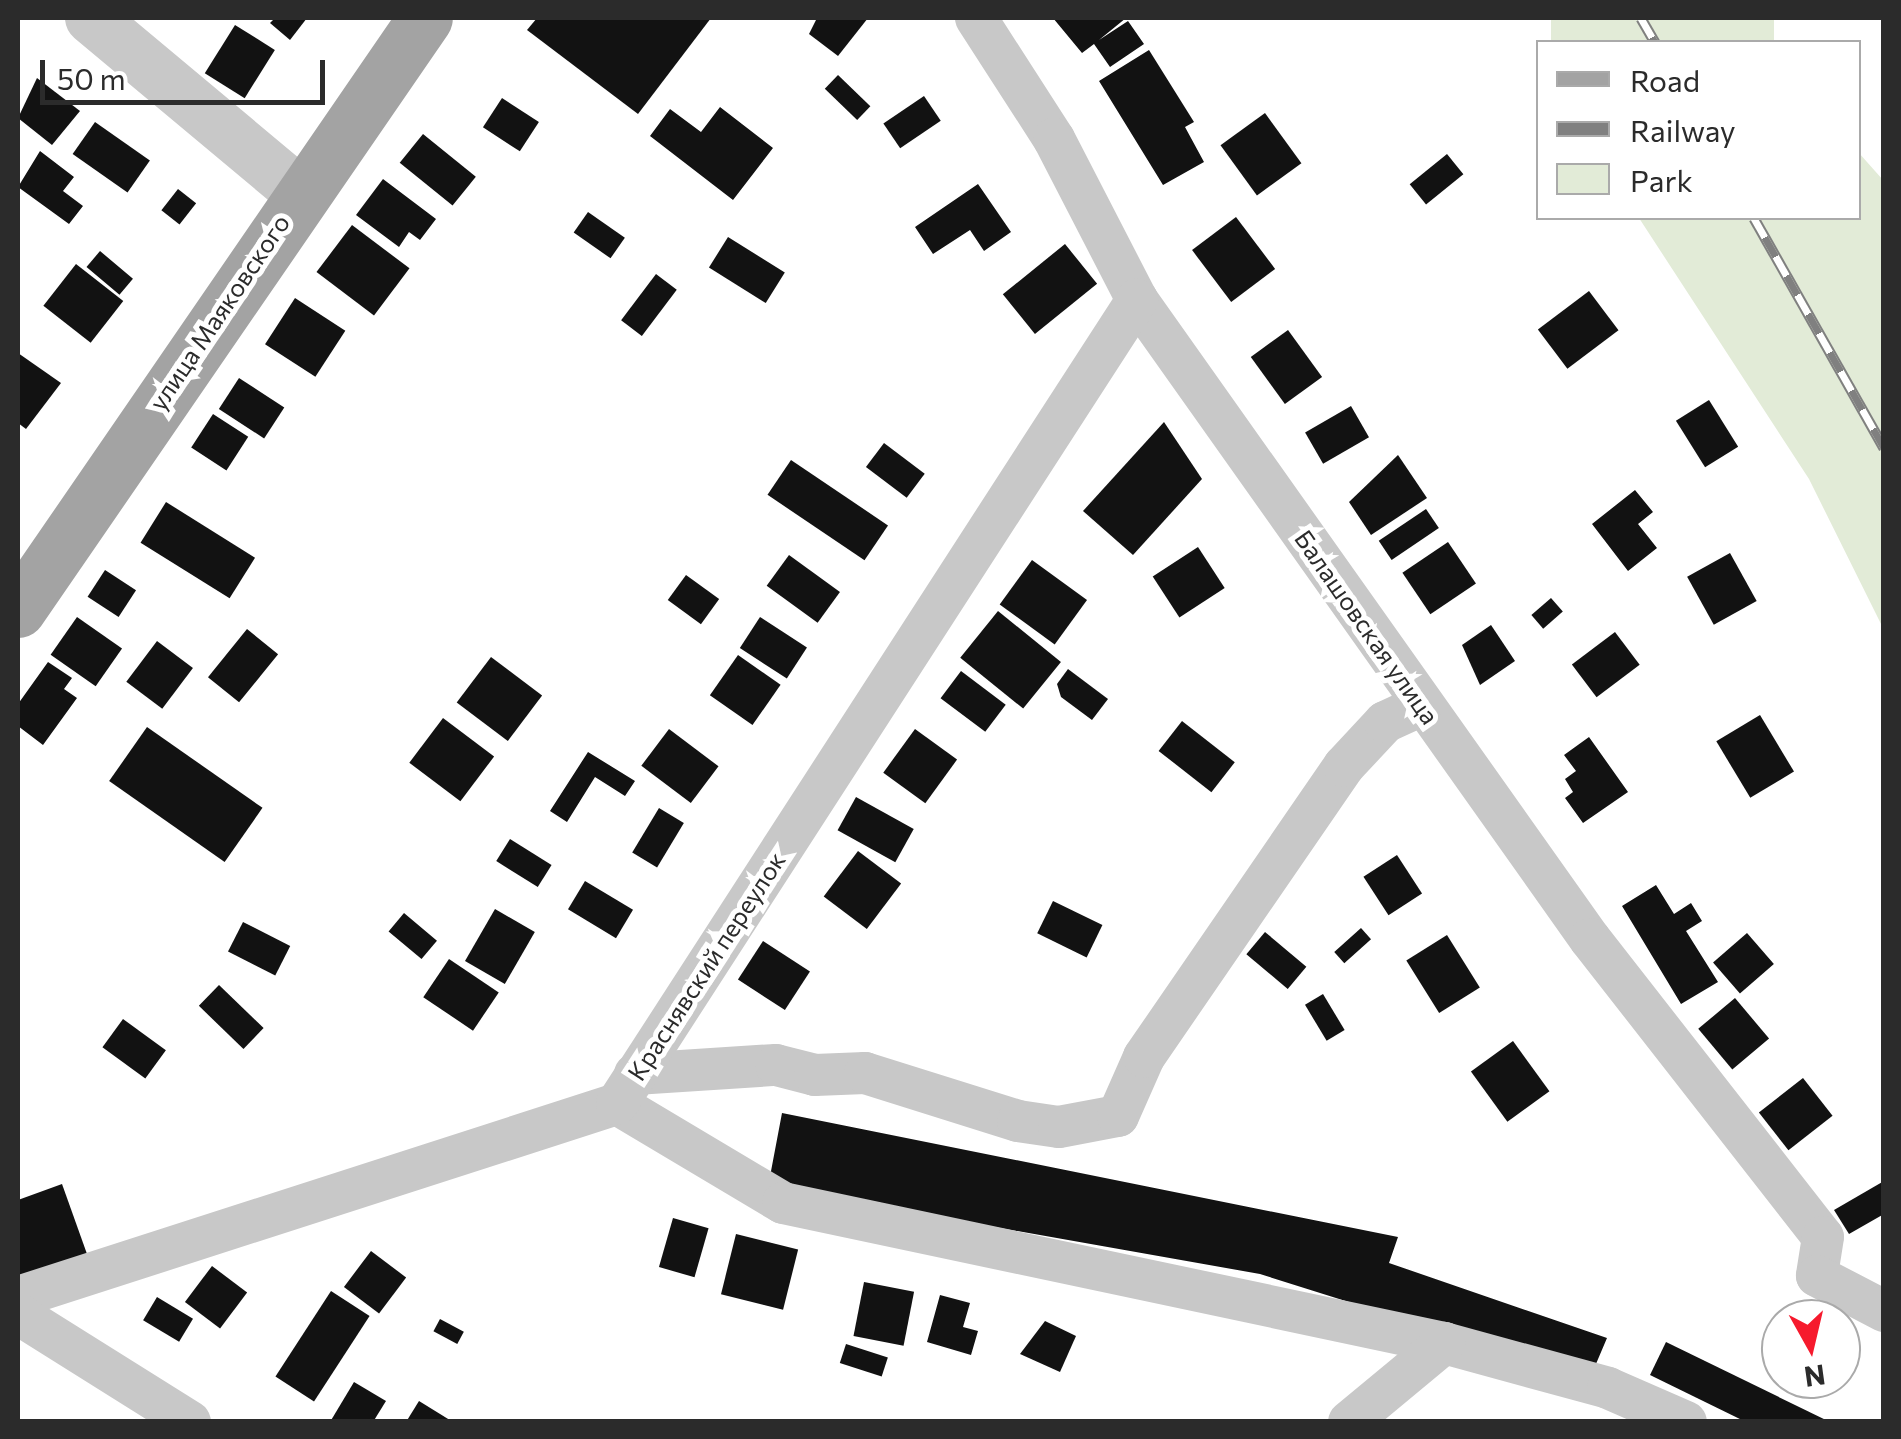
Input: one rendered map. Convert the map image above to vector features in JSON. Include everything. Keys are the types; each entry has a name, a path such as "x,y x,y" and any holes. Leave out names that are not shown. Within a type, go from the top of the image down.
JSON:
{"main road":[{"name":"улица Маяковского","path":"18,610 300,193 425,18"}],"street":[{"path":"91,18 300,193"},
{"name":"Балашовская улица","path":"976,18 1054,138 1137,300 1422,705 1822,1237 1817,1276 1884,1310"},
{"name":"Краснявский переулок","path":"18,1297 626,1089 1137,300"},
{"path":"626,1089 776,1065 865,1073 1018,1121 1059,1127 1118,1116 1144,1057 1344,766 1385,722 1422,705"},
{"path":"626,1089 783,1203 1444,1343 1608,1388 1686,1422"},
{"path":"18,1314 190,1422"},
{"path":"1349,1422 1444,1343"}],"green space":[{"path":"1551,18 1774,18 1774,40 1551,40"},
{"path":"1861,155 1883,180 1883,628 1809,479 1640,220 1861,220"}],"building":[{"path":"275,18 307,18 290,40 270,23"},
{"path":"537,18 711,18 638,114 527,30"},
{"path":"817,18 868,18 838,56 809,34"},
{"path":"1053,18 1126,18 1099,40 1128,21 1144,44 1110,67 1094,44 1082,53"},
{"path":"235,25 275,50 245,98 205,73"},
{"path":"1149,50 1194,122 1185,127 1204,162 1163,185 1099,81"},
{"path":"838,75 870,106 857,120 825,89"},
{"path":"37,78 80,111 52,145 18,118"},
{"path":"924,96 941,121 900,148 883,123"},
{"path":"502,98 539,122 520,151 483,127"},
{"path":"720,107 773,148 733,200 650,136 670,109 701,132"},
{"path":"1265,113 1301,163 1257,195 1221,145"},
{"path":"95,122 150,160 128,192 73,154"},
{"path":"423,134 476,177 453,206 400,163"},
{"path":"40,151 74,177 63,191 83,206 69,224 18,187"},
{"path":"1447,154 1463,174 1426,204 1410,184"},
{"path":"383,179 436,219 420,240 409,232 399,247 356,215"},
{"path":"978,184 1011,232 984,251 970,230 933,254 915,227"},
{"path":"178,189 196,203 180,224 161,210"},
{"path":"588,212 625,238 611,258 574,232"},
{"path":"1236,217 1275,269 1231,302 1192,250"},
{"path":"352,225 410,268 374,315 316,272"},
{"path":"728,237 785,273 766,303 709,268"},
{"path":"1065,244 1097,284 1035,334 1003,294"},
{"path":"100,251 133,279 119,295 87,267"},
{"path":"76,264 123,301 91,343 43,306"},
{"path":"656,274 677,290 642,336 621,320"},
{"path":"1589,291 1618,330 1567,369 1538,330"},
{"path":"295,298 345,331 315,377 265,344"},
{"path":"1288,330 1322,377 1285,404 1251,357"},
{"path":"18,353 61,383 26,429 18,423"},
{"path":"239,378 284,407 264,438 219,409"},
{"path":"1709,400 1738,447 1705,467 1676,421"},
{"path":"1351,406 1369,437 1323,464 1305,432"},
{"path":"213,414 248,437 226,470 191,448"},
{"path":"1164,422 1202,479 1133,555 1083,511"},
{"path":"884,443 925,474 907,498 866,467"},
{"path":"1398,455 1427,498 1371,535 1349,502"},
{"path":"791,460 888,525 865,560 768,495"},
{"path":"1635,490 1653,512 1638,524 1657,548 1628,571 1592,524"},
{"path":"166,502 255,558 230,598 141,543"},
{"path":"1426,509 1439,528 1392,560 1379,541"},
{"path":"1448,542 1476,583 1430,614 1402,573"},
{"path":"1198,547 1225,588 1179,618 1153,576"},
{"path":"1730,553 1757,601 1714,625 1687,577"},
{"path":"789,555 840,592 818,623 767,586"},
{"path":"1032,560 1087,600 1055,644 1000,604"},
{"path":"105,570 136,590 119,617 88,597"},
{"path":"686,575 719,599 701,624 668,600"},
{"path":"1551,598 1563,612 1543,629 1531,615"},
{"path":"998,611 1061,662 1023,709 960,658"},
{"path":"77,617 122,649 96,686 51,655"},
{"path":"760,617 807,647 787,679 740,648"},
{"path":"1491,625 1515,661 1480,685 1462,645"},
{"path":"247,629 278,654 239,702 208,677"},
{"path":"1615,632 1640,665 1597,697 1572,664"},
{"path":"157,641 193,668 162,709 126,682"},
{"path":"738,655 781,685 752,725 710,695"},
{"path":"491,657 542,696 508,741 457,703"},
{"path":"48,662 72,678 64,689 77,698 43,745 18,726 18,704"},
{"path":"1068,669 1108,699 1092,720 1061,697 1057,684"},
{"path":"961,671 1006,705 985,732 941,698"},
{"path":"1760,715 1794,772 1750,798 1716,741"},
{"path":"443,718 494,757 460,801 409,763"},
{"path":"1182,721 1235,762 1211,792 1159,751"},
{"path":"147,727 263,808 225,862 109,781"},
{"path":"669,729 719,766 691,803 641,766"},
{"path":"915,729 957,760 925,803 883,773"},
{"path":"1589,737 1628,792 1583,823 1565,798 1573,792 1565,779 1576,771 1564,755"},
{"path":"588,752 635,781 625,796 595,777 567,822 550,811"},
{"path":"856,797 914,829 895,862 838,830"},
{"path":"659,808 684,823 657,868 632,853"},
{"path":"510,839 552,865 538,887 496,861"},
{"path":"858,851 901,883 867,929 824,897"},
{"path":"1397,855 1422,894 1389,915 1363,877"},
{"path":"585,881 633,910 616,938 568,909"},
{"path":"1656,885 1674,914 1691,903 1702,921 1686,931 1718,982 1681,1004 1622,906"},
{"path":"1053,901 1102,925 1087,957 1037,933"},
{"path":"495,909 535,932 505,984 465,961"},
{"path":"404,913 437,941 422,959 389,931"},
{"path":"243,922 290,946 275,975 228,951"},
{"path":"1361,928 1371,939 1344,963 1334,952"},
{"path":"1265,932 1306,967 1288,989 1246,954"},
{"path":"1747,933 1774,964 1740,993 1713,963"},
{"path":"1447,935 1480,988 1439,1013 1406,960"},
{"path":"763,941 810,971 785,1010 738,980"},
{"path":"449,959 499,993 473,1031 423,997"},
{"path":"219,985 264,1028 243,1049 199,1006"},
{"path":"1323,994 1345,1030 1327,1041 1305,1005"},
{"path":"1735,998 1769,1039 1732,1069 1698,1029"},
{"path":"123,1019 166,1050 145,1078 102,1047"},
{"path":"1513,1041 1549,1091 1507,1122 1471,1072"},
{"path":"1803,1078 1833,1116 1788,1150 1759,1112"},
{"path":"782,1113 1398,1237 1389,1263 1607,1338 1590,1378 1260,1274 768,1187"},
{"path":"1884,1181 1884,1214 1849,1234 1834,1210"},
{"path":"62,1184 87,1254 18,1278 18,1200"},
{"path":"673,1218 709,1228 695,1277 659,1267"},
{"path":"736,1234 798,1249 783,1310 721,1294"},
{"path":"371,1251 406,1277 379,1313 344,1287"},
{"path":"212,1266 247,1292 220,1328 185,1302"},
{"path":"864,1282 914,1292 904,1346 854,1336"},
{"path":"331,1291 370,1316 314,1402 275,1377"},
{"path":"940,1295 970,1303 963,1327 978,1331 971,1355 927,1342"},
{"path":"157,1297 193,1319 179,1342 143,1320"},
{"path":"440,1319 464,1332 457,1344 433,1331"},
{"path":"1045,1321 1076,1336 1060,1372 1020,1354"},
{"path":"1666,1342 1761,1388 1761,1399 1783,1399 1830,1422 1746,1422 1650,1375"},
{"path":"846,1344 888,1358 882,1377 840,1363"},
{"path":"354,1382 386,1401 373,1422 330,1422"},
{"path":"419,1401 453,1422 406,1422"}],"railway":[{"path":"1641,18 1654,40"},
{"path":"1755,220 1884,448"}]}
